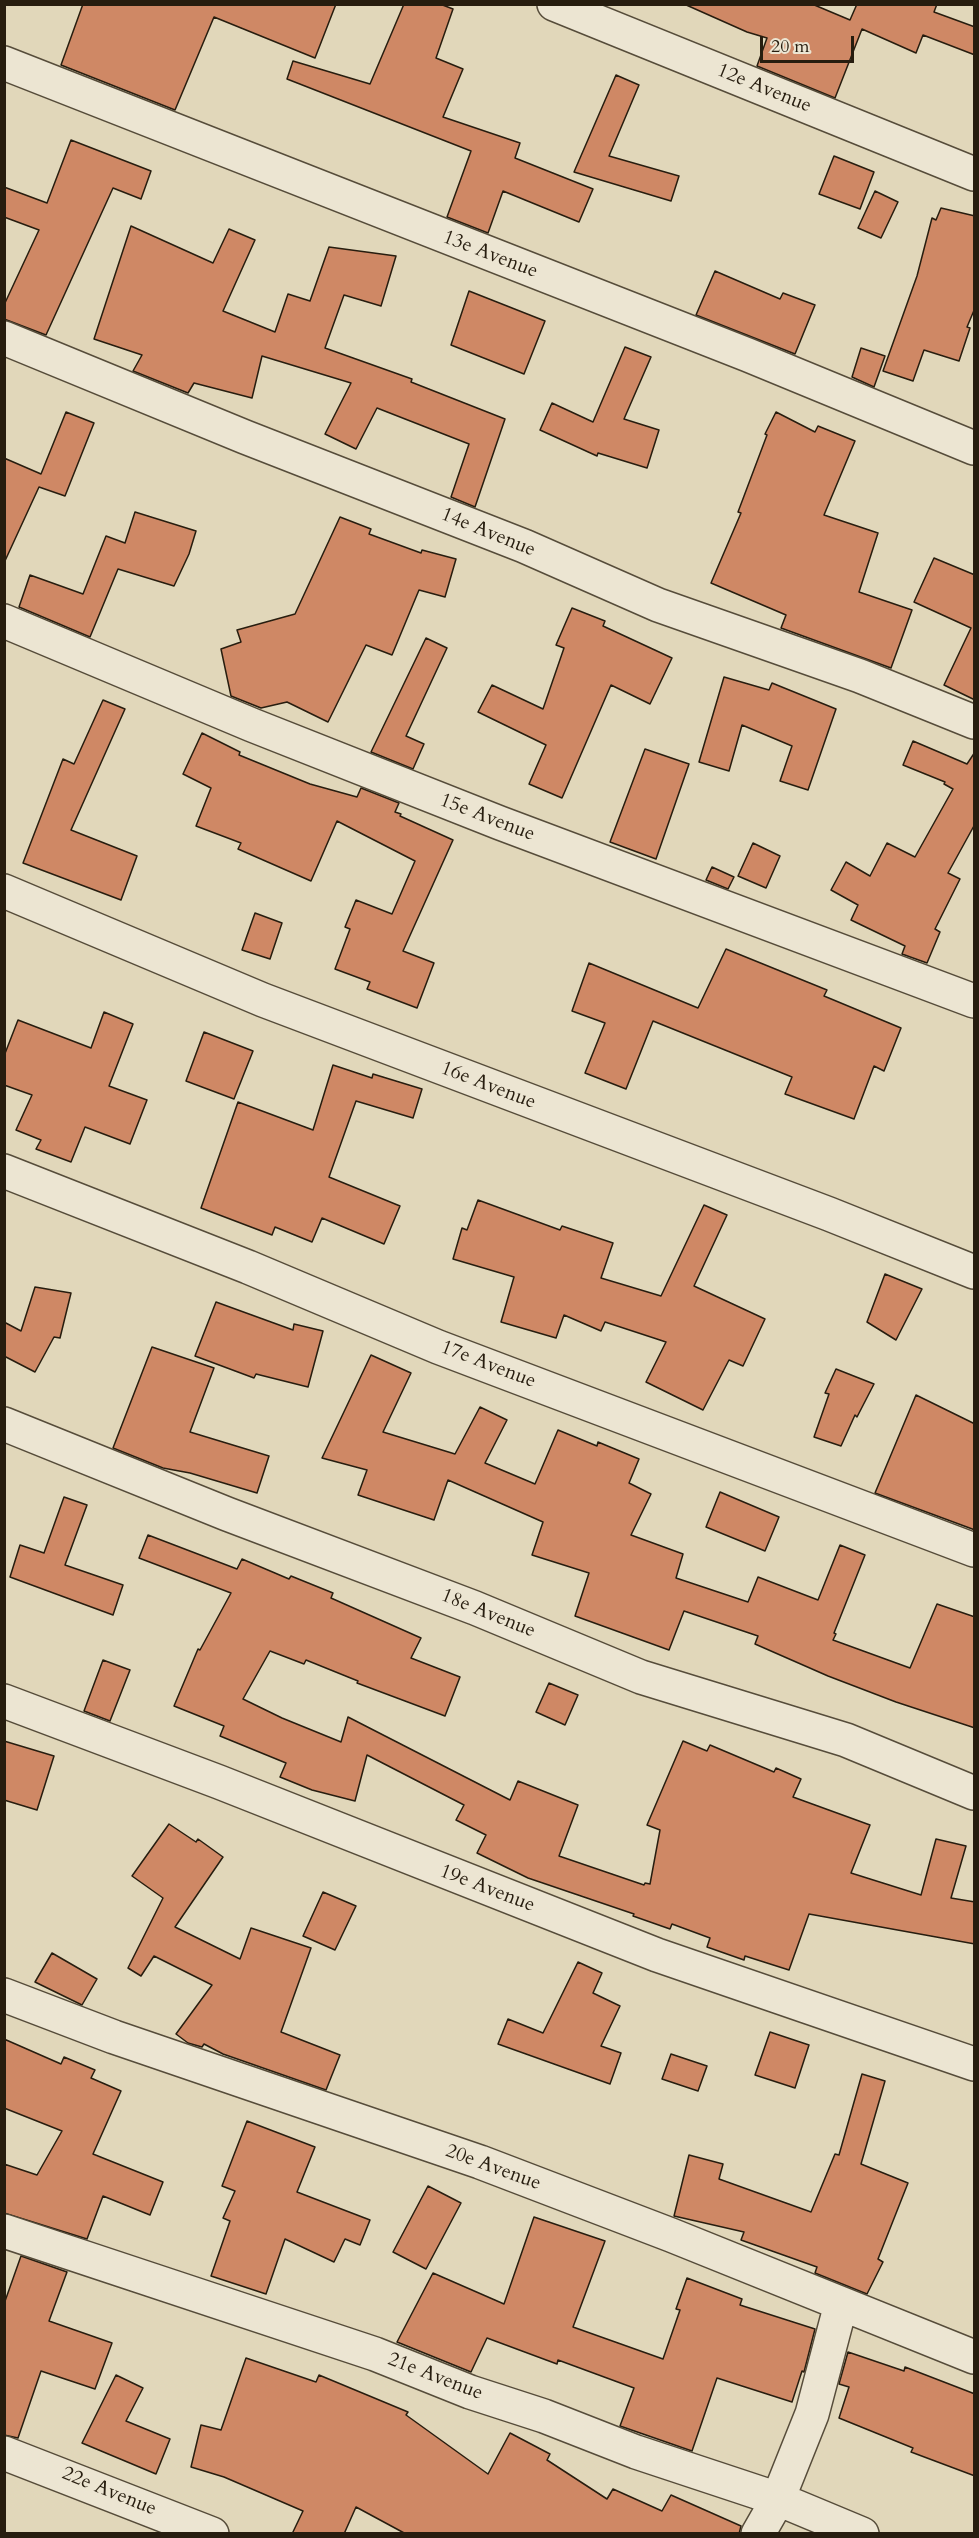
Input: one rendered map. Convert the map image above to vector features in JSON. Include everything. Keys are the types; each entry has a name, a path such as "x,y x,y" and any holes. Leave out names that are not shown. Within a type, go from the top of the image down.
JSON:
{"street":[{"name":"12e Avenue","path":"554,4 975,174"},
{"name":"13e Avenue","path":"4,63 748,355 975,448"},
{"name":"14e Avenue","path":"4,338 524,546 658,605 860,676 975,722"},
{"name":"15e Avenue","path":"4,621 252,725 500,823 975,1001"},
{"name":"16e Avenue","path":"4,891 263,1000 829,1214 975,1272"},
{"name":"17e Avenue","path":"4,1171 248,1267 438,1347 975,1550"},
{"name":"18e Avenue","path":"4,1424 228,1514 475,1608 641,1677 846,1740 975,1793"},
{"name":"19e Avenue","path":"4,1701 219,1782 657,1955 975,2064"},
{"name":"20e Avenue","path":"4,1995 114,2037 480,2162 671,2235 975,2357"},
{"name":"21e Avenue","path":"4,2231 375,2354 470,2392 544,2416 636,2452 778,2499 862,2534"},
{"path":"758,2534 778,2499 812,2414 841,2304"},
{"name":"22e Avenue","path":"4,2453 212,2534"}],"building":[{"path":"83,4 336,4 315,58 214,17 175,110 61,65"},
{"path":"404,4 440,4 453,9 436,58 463,69 443,117 520,143 515,158 593,189 579,222 503,191 488,233 447,217 471,151 287,79 293,61 370,84"},
{"path":"684,4 812,4 850,20 857,4 937,4 934,12 975,27 975,55 923,35 916,53 862,29 835,98 757,66 767,38 747,32"},
{"path":"616,75 639,85 609,156 679,176 671,201 574,172"},
{"path":"71,140 151,171 141,199 113,188 46,335 4,319 4,305 39,230 4,217 4,187 47,203"},
{"path":"834,156 874,172 860,209 819,194"},
{"path":"875,191 898,202 881,238 858,228"},
{"path":"941,208 975,216 975,308 967,327 970,328 959,361 924,350 913,381 883,371 917,276 932,218 936,220"},
{"path":"131,226 213,263 229,229 255,240 223,311 275,332 288,294 310,301 329,247 396,256 381,306 344,295 325,348 412,379 411,382 505,419 475,507 451,497 469,444 377,408 356,449 325,434 351,383 262,356 252,398 194,383 188,393 133,371 142,355 94,339"},
{"path":"715,271 780,299 783,293 815,305 795,354 696,315"},
{"path":"469,291 545,321 524,374 451,345"},
{"path":"625,347 651,357 624,419 659,430 647,468 598,453 597,456 540,430 552,403 593,422"},
{"path":"861,348 885,356 874,387 852,377"},
{"path":"66,412 94,423 65,496 39,487 4,563 4,458 41,474"},
{"path":"776,412 815,432 818,426 855,441 824,515 878,533 859,592 912,610 891,668 781,628 786,615 711,583 741,513 738,512 767,435 765,434"},
{"path":"135,512 196,531 189,554 174,586 118,569 90,637 19,607 30,575 83,594 106,536 125,543"},
{"path":"340,517 371,529 369,534 421,553 422,550 456,559 445,597 419,590 392,655 366,645 328,722 287,702 261,708 231,696 221,649 241,642 237,630 295,614"},
{"path":"934,558 975,575 975,700 944,685 971,628 914,602"},
{"path":"572,608 605,621 603,626 672,658 650,704 611,685 562,798 529,784 546,745 478,712 492,685 543,709 564,648 556,645"},
{"path":"426,638 447,648 406,736 424,744 413,769 371,752"},
{"path":"724,677 769,690 772,683 836,709 808,790 780,781 792,746 742,725 729,771 699,762"},
{"path":"103,700 125,709 71,830 137,856 121,900 23,863 63,759 74,764"},
{"path":"202,733 240,752 239,755 310,784 357,797 361,788 399,803 395,812 401,814 400,816 453,840 403,951 434,963 417,1008 367,989 370,982 335,969 350,929 345,927 356,900 392,914 415,861 337,821 311,881 238,849 241,843 196,826 211,788 183,774"},
{"path":"913,741 967,764 975,752 975,824 948,873 960,879 935,929 940,932 927,963 902,954 905,946 851,920 858,905 831,890 846,862 870,876 887,843 915,857 953,789 944,784 945,782 903,765"},
{"path":"645,749 689,764 656,859 610,842"},
{"path":"753,843 780,856 766,888 738,876"},
{"path":"712,867 734,877 728,889 706,880"},
{"path":"255,913 282,923 270,959 242,950"},
{"path":"726,949 827,990 824,996 901,1028 884,1071 874,1066 854,1119 785,1094 792,1077 653,1021 626,1089 585,1073 605,1023 572,1011 589,963 698,1008"},
{"path":"104,1012 133,1024 109,1086 147,1100 130,1144 85,1127 71,1162 36,1149 41,1140 16,1130 32,1095 4,1085 4,1056 18,1020 91,1048"},
{"path":"204,1032 253,1051 234,1099 186,1081"},
{"path":"333,1065 372,1078 373,1074 422,1089 413,1118 356,1101 329,1177 400,1206 384,1244 322,1218 312,1242 275,1227 272,1235 201,1208 238,1102 313,1130"},
{"path":"478,1200 560,1230 562,1226 613,1243 601,1278 661,1296 704,1205 727,1215 694,1286 765,1319 743,1366 729,1360 703,1410 646,1382 666,1342 605,1322 601,1331 564,1315 556,1338 501,1322 514,1277 453,1259 462,1228 467,1230"},
{"path":"885,1274 922,1289 896,1340 867,1322"},
{"path":"35,1287 71,1293 60,1338 54,1337 35,1372 4,1356 4,1322 21,1331"},
{"path":"216,1302 293,1330 294,1324 323,1331 308,1387 256,1374 254,1378 195,1356"},
{"path":"152,1347 214,1368 190,1432 269,1456 257,1493 190,1473 163,1468 113,1448"},
{"path":"371,1355 411,1373 383,1432 455,1454 480,1407 507,1420 485,1463 535,1484 558,1430 597,1446 598,1442 639,1459 629,1483 651,1494 631,1535 683,1554 676,1578 748,1602 758,1577 818,1600 840,1545 865,1555 833,1640 910,1668 937,1604 975,1617 975,1728 896,1702 828,1676 755,1644 758,1636 684,1611 669,1650 575,1616 589,1573 532,1555 543,1522 448,1480 434,1520 358,1495 367,1470 322,1458"},
{"path":"836,1369 874,1384 857,1417 855,1415 841,1446 814,1437 829,1394 825,1393"},
{"path":"916,1395 975,1424 975,1530 875,1493"},
{"path":"720,1492 779,1517 765,1551 706,1527"},
{"path":"64,1497 87,1505 65,1565 123,1585 113,1615 10,1577 20,1545 44,1553"},
{"path":"148,1535 237,1569 242,1559 289,1579 291,1576 333,1593 331,1598 421,1638 411,1658 460,1677 445,1716 357,1683 358,1681 306,1660 304,1664 270,1651 243,1699 341,1742 348,1717 510,1800 518,1781 578,1805 559,1856 644,1885 645,1883 650,1884 660,1830 647,1825 683,1741 707,1751 710,1745 774,1772 776,1768 801,1779 793,1797 870,1825 851,1873 921,1895 936,1839 966,1846 951,1898 975,1902 975,1944 809,1914 789,1970 745,1956 744,1960 707,1947 710,1938 672,1924 670,1929 633,1916 634,1914 528,1878 477,1853 486,1835 456,1820 464,1805 367,1755 355,1801 312,1790 280,1777 286,1763 220,1736 224,1726 174,1706 198,1649 200,1650 231,1593 139,1558"},
{"path":"103,1660 130,1670 110,1721 84,1711"},
{"path":"549,1683 578,1695 565,1725 536,1712"},
{"path":"4,1741 54,1756 37,1810 4,1800"},
{"path":"169,1824 196,1842 198,1839 223,1857 175,1927 240,1959 251,1928 311,1948 281,2032 340,2055 326,2090 223,2054 204,2044 202,2047 188,2043 176,2034 212,1985 154,1956 141,1976 128,1968 163,1898 132,1876"},
{"path":"323,1892 356,1906 335,1950 303,1936"},
{"path":"52,1953 97,1979 82,2005 35,1982"},
{"path":"578,1962 602,1973 593,1993 620,2006 601,2046 621,2053 610,2084 498,2044 508,2019 543,2033"},
{"path":"770,2032 809,2045 795,2088 755,2075"},
{"path":"4,2039 61,2064 64,2057 95,2070 91,2078 121,2091 93,2154 163,2182 150,2215 103,2196 87,2239 4,2213 4,2164 37,2175 62,2131 4,2108"},
{"path":"671,2054 707,2066 698,2091 662,2079"},
{"path":"862,2074 885,2081 861,2164 908,2183 878,2259 883,2262 867,2294 815,2273 817,2267 741,2240 744,2232 674,2216 689,2155 723,2164 719,2179 811,2212 835,2154 839,2155"},
{"path":"247,2121 315,2147 297,2192 370,2220 360,2245 345,2239 334,2262 285,2239 266,2294 211,2276 230,2221 223,2218 235,2191 222,2186"},
{"path":"428,2186 461,2203 426,2269 393,2252"},
{"path":"534,2217 605,2241 573,2327 663,2359 680,2310 676,2309 687,2278 742,2299 740,2305 815,2329 804,2372 802,2371 792,2402 717,2378 692,2451 620,2426 634,2388 558,2360 557,2364 487,2338 471,2372 397,2342 433,2273 504,2304"},
{"path":"21,2256 67,2272 49,2321 112,2343 95,2389 41,2371 18,2438 4,2435 4,2304"},
{"path":"848,2352 904,2371 905,2367 975,2394 975,2476 911,2452 913,2448 839,2418 849,2387 839,2384"},
{"path":"246,2358 316,2382 319,2375 408,2412 406,2415 488,2474 510,2433 550,2454 547,2460 607,2499 613,2489 662,2511 671,2495 741,2526 739,2534 406,2534 356,2507 344,2534 292,2534 303,2511 224,2477 191,2467 201,2425 221,2430"},
{"path":"116,2375 143,2388 126,2421 170,2439 156,2474 82,2443"}]}
